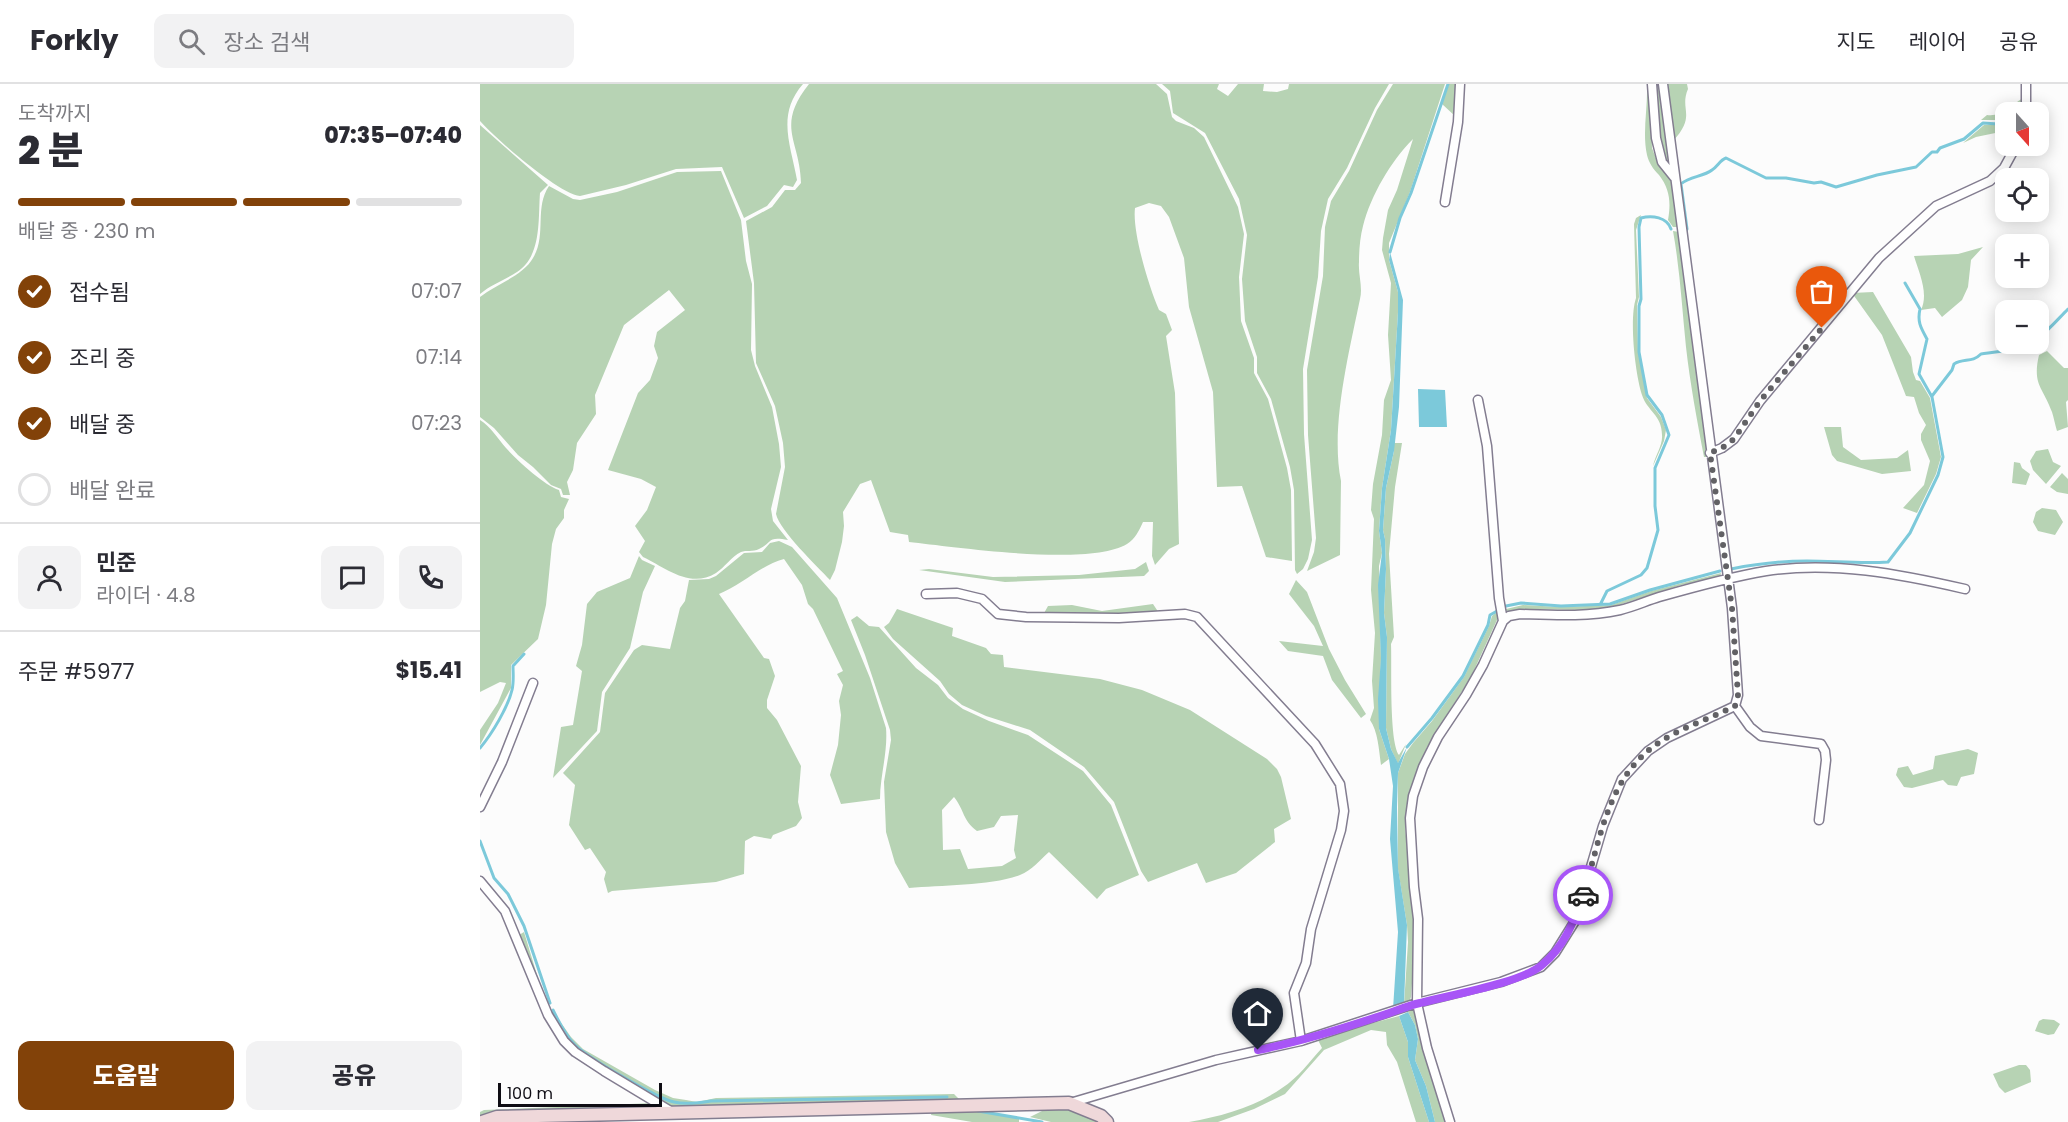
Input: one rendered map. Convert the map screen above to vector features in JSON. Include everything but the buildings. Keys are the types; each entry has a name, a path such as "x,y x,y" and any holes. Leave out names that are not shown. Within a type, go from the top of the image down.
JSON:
{"street":[{"path":"1445,202 1458,122 1460,84"},
{"path":"1652,84 1656,138 1662,162 1674,177"},
{"path":"482,1122 497,1117 672,1112 745,1116 1069,1103 1216,1060 1301,1041 1417,1004 1501,982 1541,967 1555,953 1575,921 1603,826 1622,779 1648,751 1667,738 1735,706 1738,695 1732,608 1663,84"},
{"path":"2026,84 2026,102"},
{"path":"1710,453 1734,439 1760,401 1879,258 1936,206 1990,181 2004,168 2011,156"},
{"path":"1478,400 1487,446 1498,598 1503,621"},
{"path":"1450,1122 1417,1004 1418,920 1410,818 1413,796 1437,737 1466,695 1503,621 1509,616 1520,614 1597,614 1623,610 1727,579 1768,571 1824,568 1903,575 1965,589"},
{"path":"926,594 957,593 982,599 998,614 1026,617 1119,618 1185,614 1197,617 1315,744 1340,783 1344,811 1341,830 1311,929 1306,963 1294,993 1301,1041"},
{"path":"480,807 502,762 533,683"},
{"path":"1735,706 1750,727 1761,736 1821,744 1826,760 1819,820"},
{"path":"480,881 505,911 548,1015 564,1041 575,1052 672,1112"},
{"path":"1069,1103 1101,1116 1107,1122"}],"green space":[{"path":"480,84 803,84 790,107 788,119 789,142 797,180 793,187 784,185 767,206 744,218 722,167 676,169 626,185 580,196 570,193 543,176 513,152 480,121"},
{"path":"809,84 1156,84 1167,94 1172,117 1194,128 1204,137 1238,207 1244,234 1239,277 1241,321 1254,358 1254,373 1268,399 1287,468 1291,490 1292,561 1266,557 1242,486 1217,487 1213,392 1189,307 1184,258 1169,217 1161,206 1149,203 1135,208 1136,231 1142,259 1159,310 1166,314 1172,330 1166,336 1175,393 1179,544 1169,549 1155,565 1152,556 1153,522 1143,522 1127,544 1109,551 1084,554 1021,554 909,542 908,535 890,532 871,480 860,484 843,512 842,542 830,580 791,539 776,514 785,467 783,443 775,406 756,363 754,283 746,221 772,207 785,190 795,190 801,183 791,123 793,111"},
{"path":"1162,84 1219,84 1217,89 1228,96 1238,84 1264,84 1263,91 1277,92 1288,89 1289,84 1389,84 1347,168 1328,199 1321,231 1318,277 1303,369 1304,434 1312,540 1308,559 1303,569 1297,574 1295,570 1294,490 1290,467 1271,399 1257,373 1257,357 1245,321 1242,279 1247,235 1239,199 1205,133 1173,113 1170,91"},
{"path":"1393,84 1445,84 1410,192 1389,243 1389,260 1398,292 1398,312 1391,430 1382,488 1379,531 1382,553 1379,566 1381,658 1379,729 1389,759 1381,765 1376,735 1370,720 1374,708 1372,681 1375,633 1371,590 1374,519 1371,510 1382,435 1384,400 1391,380 1388,335 1391,283 1382,250 1388,210 1397,190 1413,139 1383,179 1371,202 1361,235 1359,267 1361,294 1339,414 1340,555 1307,571 1316,538 1308,435 1307,370 1323,276 1325,227 1331,201 1349,171 1377,110"},
{"path":"1449,84 1456,84 1455,116 1442,104"},
{"path":"1647,84 1650,84 1652,148 1657,161 1673,182 1679,227 1673,227 1668,220 1667,191 1663,180 1647,155 1645,138"},
{"path":"1655,84 1661,84 1670,168 1665,159 1660,138"},
{"path":"1668,84 1687,84 1688,89 1685,102 1686,119 1673,141"},
{"path":"1995,114 1995,120 1981,120 1987,115"},
{"path":"480,125 548,185 540,193 537,236 531,257 517,272 480,294"},
{"path":"1984,125 1995,125 1995,133 1976,137 1963,143"},
{"path":"721,171 741,220 746,261 752,284 751,350 772,407 779,444 781,467 771,509 773,521 788,540 773,540 757,550 741,552 716,573 697,579 678,575 643,557 639,552 645,541 635,526 647,510 656,487 641,479 608,470 638,393 650,380 658,358 654,346 657,332 685,310 669,290 624,325 595,395 596,414 577,443 573,470 567,482 570,495 563,495 561,489 551,485 480,417 480,297 523,270 533,258 539,240 542,203 549,186 573,199 580,200 617,192 677,172"},
{"path":"1641,215 1636,230 1639,297 1637,305 1638,351 1647,398 1661,417 1666,430 1664,441 1653,466 1661,443 1661,428 1644,400 1639,385 1633,332 1636,298 1634,224 1636,218"},
{"path":"1673,231 1679,232 1708,457 1704,457 1692,388"},
{"path":"1983,247 1971,260 1968,287 1962,300 1942,317 1935,308 1921,310 1924,290 1914,256 1958,254"},
{"path":"1873,292 1911,357 1916,380 1920,381 1930,398 1941,457 1936,474 1917,513 1903,508 1924,485 1930,461 1921,440 1921,434 1926,425 1914,397 1906,396 1882,335 1852,293"},
{"path":"2049,353 2064,368 2068,368 2068,400 2066,402 2068,427 2057,431 2052,412 2038,380 2039,355"},
{"path":"480,420 524,465 546,483 559,490 561,497 569,499 564,510 564,518 556,529 552,544 546,605 538,639 511,665 511,688 480,745 480,730 498,703 506,683 500,682 480,692"},
{"path":"1824,427 1841,427 1843,447 1861,460 1897,458 1908,450 1911,471 1882,474 1837,461 1832,455"},
{"path":"1394,443 1402,443 1395,487 1389,554 1394,637 1391,644 1392,719 1399,755 1406,744 1398,764 1391,749 1386,728 1387,637 1384,613 1386,569 1383,530 1386,488"},
{"path":"2048,449 2053,462 2061,466 2046,484 2033,470 2030,461 2036,451"},
{"path":"2014,462 2020,463 2022,468 2030,474 2026,485 2012,483"},
{"path":"2062,473 2068,479 2068,494 2057,492 2050,487"},
{"path":"2042,508 2056,510 2063,522 2055,535 2038,531 2033,522 2036,512"},
{"path":"779,541 792,547 837,598 870,678 886,728 880,799 841,804 830,775 838,745 841,715 839,701 843,685 837,674 843,671 813,609 808,604 802,585 784,559 759,570 736,586 719,594 764,658 769,659 775,676 767,700 767,708 777,720 801,766 798,802 802,818 796,826 773,835 771,839 754,836 745,841 744,874 716,882 608,893 604,879 606,872 590,848 585,850 569,825 575,785 563,773 600,732 605,693 634,650 642,645 670,649 689,580 709,579 716,576 744,553 762,552 770,543"},
{"path":"639,556 642,560 655,566 643,592 630,648 602,692 597,731 553,778 561,727 573,725 582,671 576,666 582,645 587,604 597,592 630,578"},
{"path":"1146,562 1149,571 1144,576 1005,582 919,570 929,569 993,577 1079,575 1135,569"},
{"path":"1721,573 1720,577 1681,585 1609,608 1519,609 1507,612 1506,609 1523,605 1560,607 1611,605 1651,591"},
{"path":"1296,580 1307,592 1329,649 1366,714 1361,718 1332,680 1323,656 1288,651 1279,641 1323,646 1314,626 1289,594"},
{"path":"1153,604 1159,613 1043,615 1048,606 1072,605 1102,611"},
{"path":"897,609 953,628 952,636 986,648 991,654 1003,655 1004,667 1100,679 1142,690 1190,710 1267,759 1277,769 1291,819 1274,829 1275,842 1236,873 1206,883 1197,863 1148,882 1141,871 1114,802 1084,767 1030,730 986,716 962,705 949,694 940,681 893,639 884,627"},
{"path":"1498,611 1497,620 1471,677 1427,747 1408,801 1405,825 1415,941 1411,997 1409,1003 1404,1005 1408,942 1398,869 1398,773 1405,754 1464,677 1492,616"},
{"path":"857,616 869,626 879,627 916,668 963,709 1028,735 1083,771 1111,805 1139,875 1106,889 1097,899 1049,852 1036,865 1008,879 909,888 895,863 886,832 884,782 891,740 890,730 851,620","holes":["954,797 966,819 977,831 994,827 1001,816 1018,815 1014,850 1016,858 1002,866 968,869 960,849 943,850 942,810"]},
{"path":"1968,749 1978,753 1974,774 1961,777 1957,786 1948,785 1943,780 1912,788 1904,787 1896,775 1898,768 1908,766 1913,775 1933,769 1935,756"},
{"path":"524,932 541,988 519,935"},
{"path":"1415,1009 1447,1122 1435,1122 1426,1086 1415,1060 1418,1039 1415,1025 1408,1012"},
{"path":"552,1010 571,1037 583,1049 673,1098 697,1102 716,1098 954,1094 960,1100 672,1108 583,1053 565,1035"},
{"path":"1399,1016 1408,1042 1408,1057 1429,1122 1416,1122 1397,1062 1387,1045 1386,1032 1371,1030 1324,1050 1285,1094 1254,1109 1218,1122 1189,1122 1238,1110 1272,1095 1299,1074 1322,1048 1317,1038"},
{"path":"2054,1020 2060,1024 2054,1034 2048,1035 2035,1031 2039,1021"},
{"path":"2019,1065 2026,1065 2030,1070 2031,1082 2005,1093 1999,1087 1993,1074"},
{"path":"654,1103 658,1108 480,1118 480,1112 484,1110"},
{"path":"1065,1107 1104,1122 1051,1122 1030,1117 1042,1111"},
{"path":"971,1110 1019,1119 1019,1122 972,1122 931,1115 932,1111"}],"water":[{"path":"1390,252 1403,300 1399,407 1394,451 1386,488 1383,530 1386,569 1384,613 1387,637 1386,728 1391,749 1398,763 1407,747 1398,773 1397,807 1398,868 1407,925 1404,1005 1393,1009 1398,932 1390,839 1393,786 1389,759 1379,729 1378,699 1381,658 1378,585 1382,553 1379,531 1382,488 1391,430 1398,312 1398,292 1389,260"},
{"path":"1418,389 1445,390 1447,427 1419,427"},
{"path":"1408,1012 1415,1025 1418,1039 1415,1060 1426,1086 1435,1122 1429,1122 1408,1057 1408,1042 1399,1016"}],"waterway":[{"path":"1390,252 1448,84"},
{"path":"1686,231 1681,184 1708,172 1726,158 1766,178 1821,182 1836,187 1916,167 1932,152 1937,152 1940,148 1964,139 1983,123 1995,124"},
{"path":"1601,603 1607,591 1641,575 1647,568 1658,530 1655,506 1655,468 1669,435 1662,415 1647,395 1639,352 1641,299 1639,227 1641,218 1654,217 1663,219 1671,229"},
{"path":"1731,569 1788,562 1888,562 1910,533 1938,475 1943,457 1932,397 1919,374 1927,339 1919,321 1920,309 1905,283"},
{"path":"2049,329 2068,309"},
{"path":"1932,396 1954,364 1974,359 1981,354 1995,352"},
{"path":"1407,747 1463,676 1488,625 1490,615 1506,606 1521,603 1561,606 1610,604 1650,590 1720,571"},
{"path":"480,748 507,704 513,687 513,666 524,654"},
{"path":"480,841 494,878 508,894 524,926 550,1003"},
{"path":"553,1010 562,1028 575,1045 638,1086 674,1102 688,1104 711,1101 947,1097"},
{"path":"978,1111 1042,1122"}],"way so far":[{"path":"1583,895 1603,826 1622,779 1633,765 1667,738 1735,706 1738,695 1732,608 1710,453 1734,439 1760,401 1822,328"}],"route":[{"path":"1258,1050 1301,1041 1417,1004 1501,982 1541,967 1566,937 1575,921 1583,895"}]}
